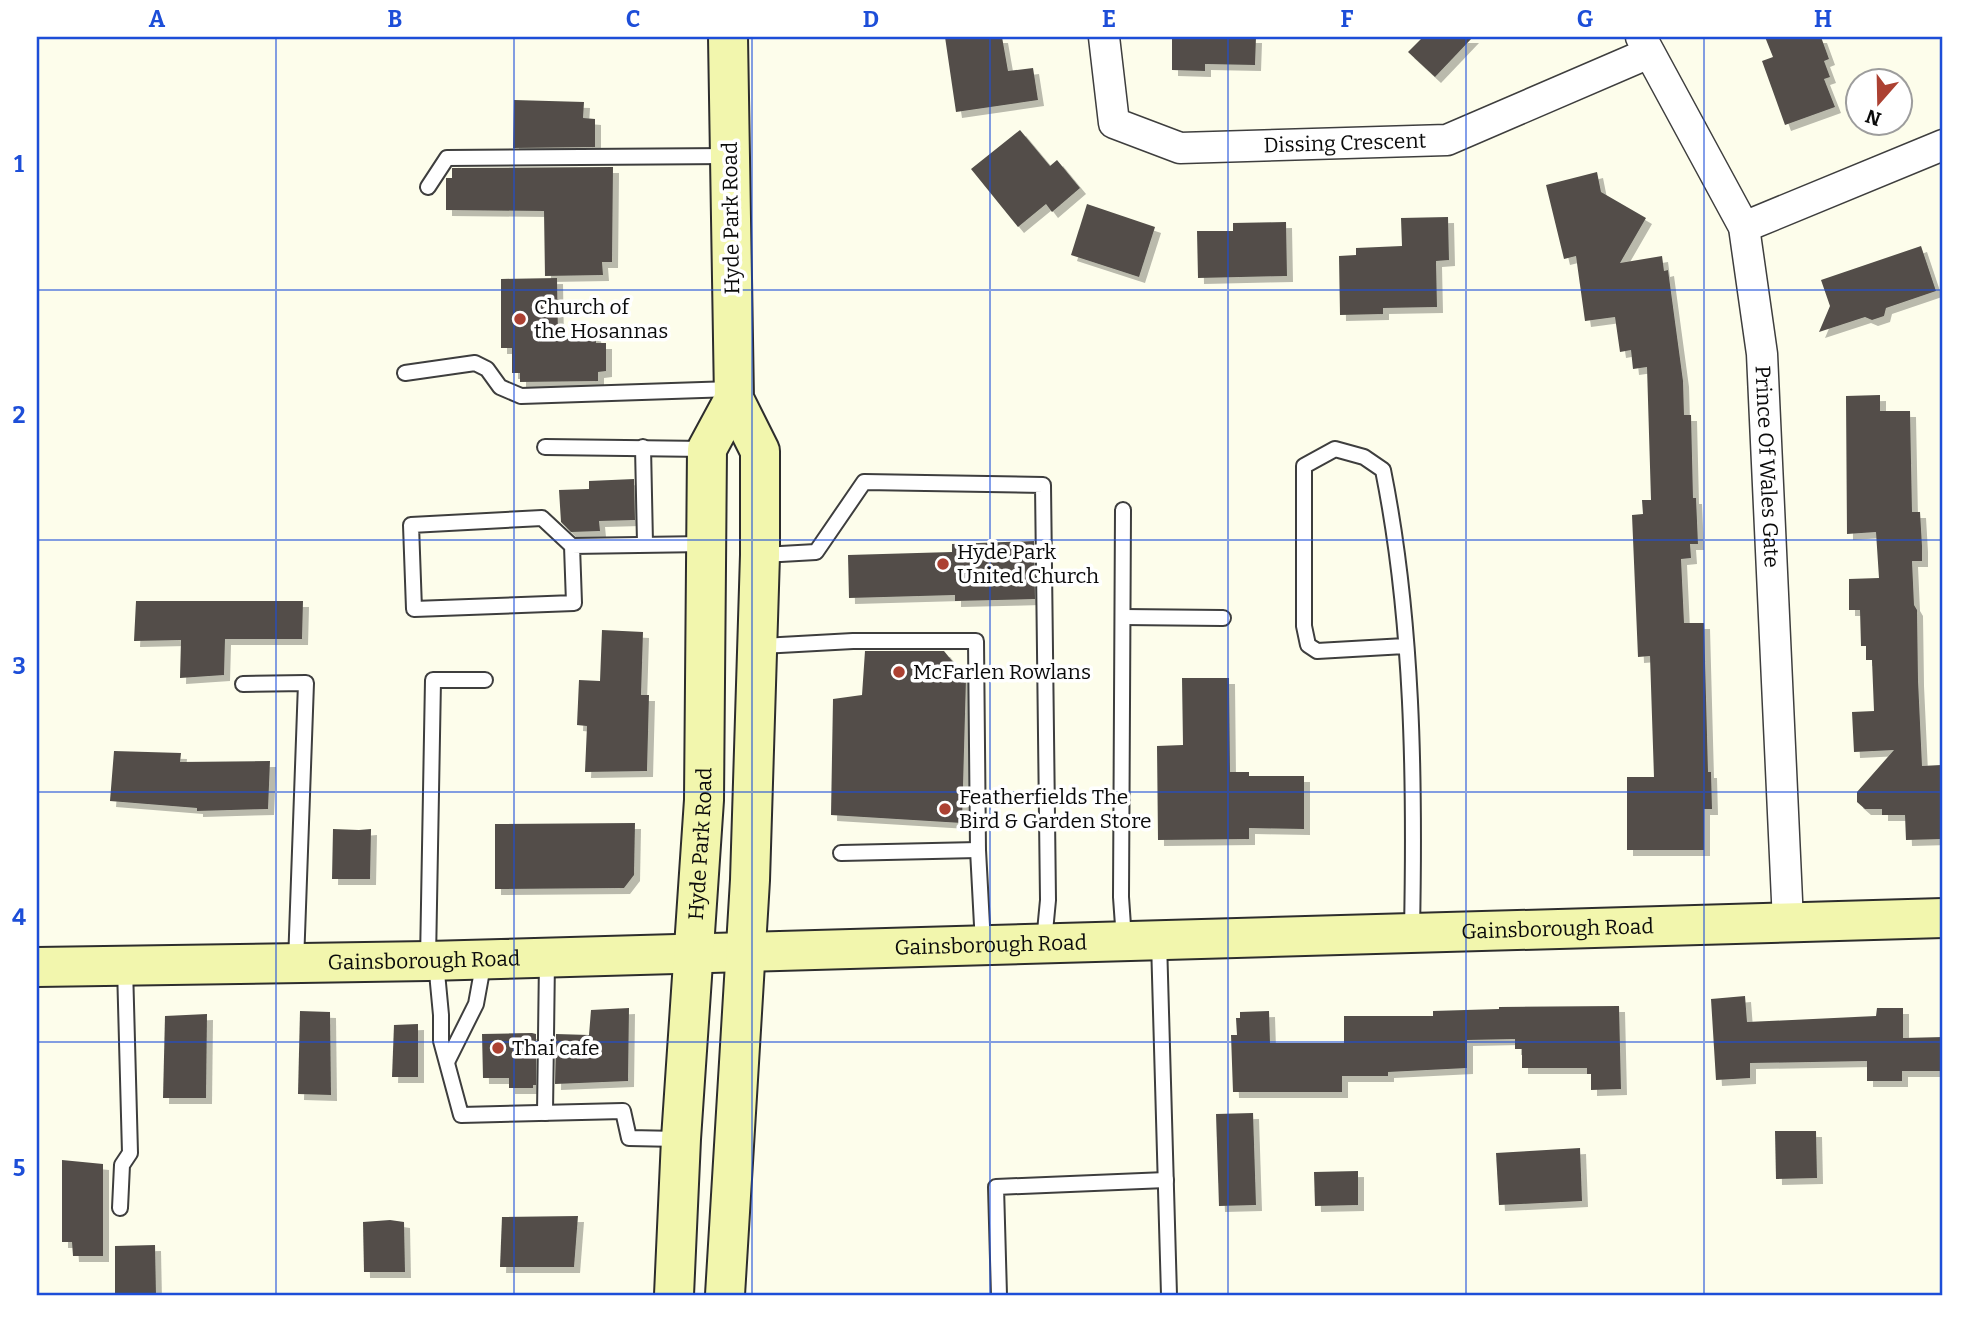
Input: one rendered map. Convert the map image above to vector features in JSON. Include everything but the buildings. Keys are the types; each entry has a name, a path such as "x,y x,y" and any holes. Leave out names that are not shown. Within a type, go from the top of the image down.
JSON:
{"main road":[{"name":"Hyde Park Road","path":"725,1295 750,880 760,555 760,451 734,394 728,37"},
{"name":"Hyde Park Road","path":"674,1295 681,1139 704,800 707,449 734,394"},
{"name":"Gainsborough Road","path":"37,967 432,961 1943,918"}],"street":[{"name":"Dissing Crescent","path":"1104,37 1114,123 1180,148 1447,140 1645,45"},
{"name":"Prince Of Wales Gate","path":"1645,45 1744,226 1762,354 1788,922"},
{"path":"1744,226 1943,145"}],"lane":[{"path":"428,187 447,158 730,156"},
{"path":"405,373 475,363 487,369 500,387 521,396 734,394"},
{"path":"545,447 707,449"},
{"path":"643,447 645,543"},
{"path":"1405,646 1317,651 1308,645 1304,626 1304,466 1335,449 1364,457 1383,470 1394,523 1405,646 1410,713 1412,933"},
{"path":"760,555 816,552 864,482 1043,485 1048,900 1044,944"},
{"path":"1123,510 1121,897 1142,940 1166,1180 1169,1295"},
{"path":"572,546 573,603 414,609 411,525 542,518 572,546 706,544"},
{"path":"1123,617 1223,618"},
{"path":"758,646 853,641 976,642 978,850 983,946"},
{"path":"485,680 433,680 432,961 441,1015 441,1041 461,1115 623,1111 629,1138 681,1139"},
{"path":"243,684 306,683 296,964"},
{"path":"841,853 978,850"},
{"path":"545,1113 547,958"},
{"path":"448,1060 476,1004 484,959"},
{"path":"120,1208 122,1166 130,1153 125,966"},
{"path":"999,1295 996,1187 1166,1180"}],"place":[{"name":"Church of the Hosannas","path":"520,319"},
{"name":"Hyde Park United Church","path":"943,564"},
{"name":"McFarlen Rowlans","path":"899,672"},
{"name":"Featherfields The Bird & Garden Store","path":"945,809"},
{"name":"Thai cafe","path":"498,1048"}]}
